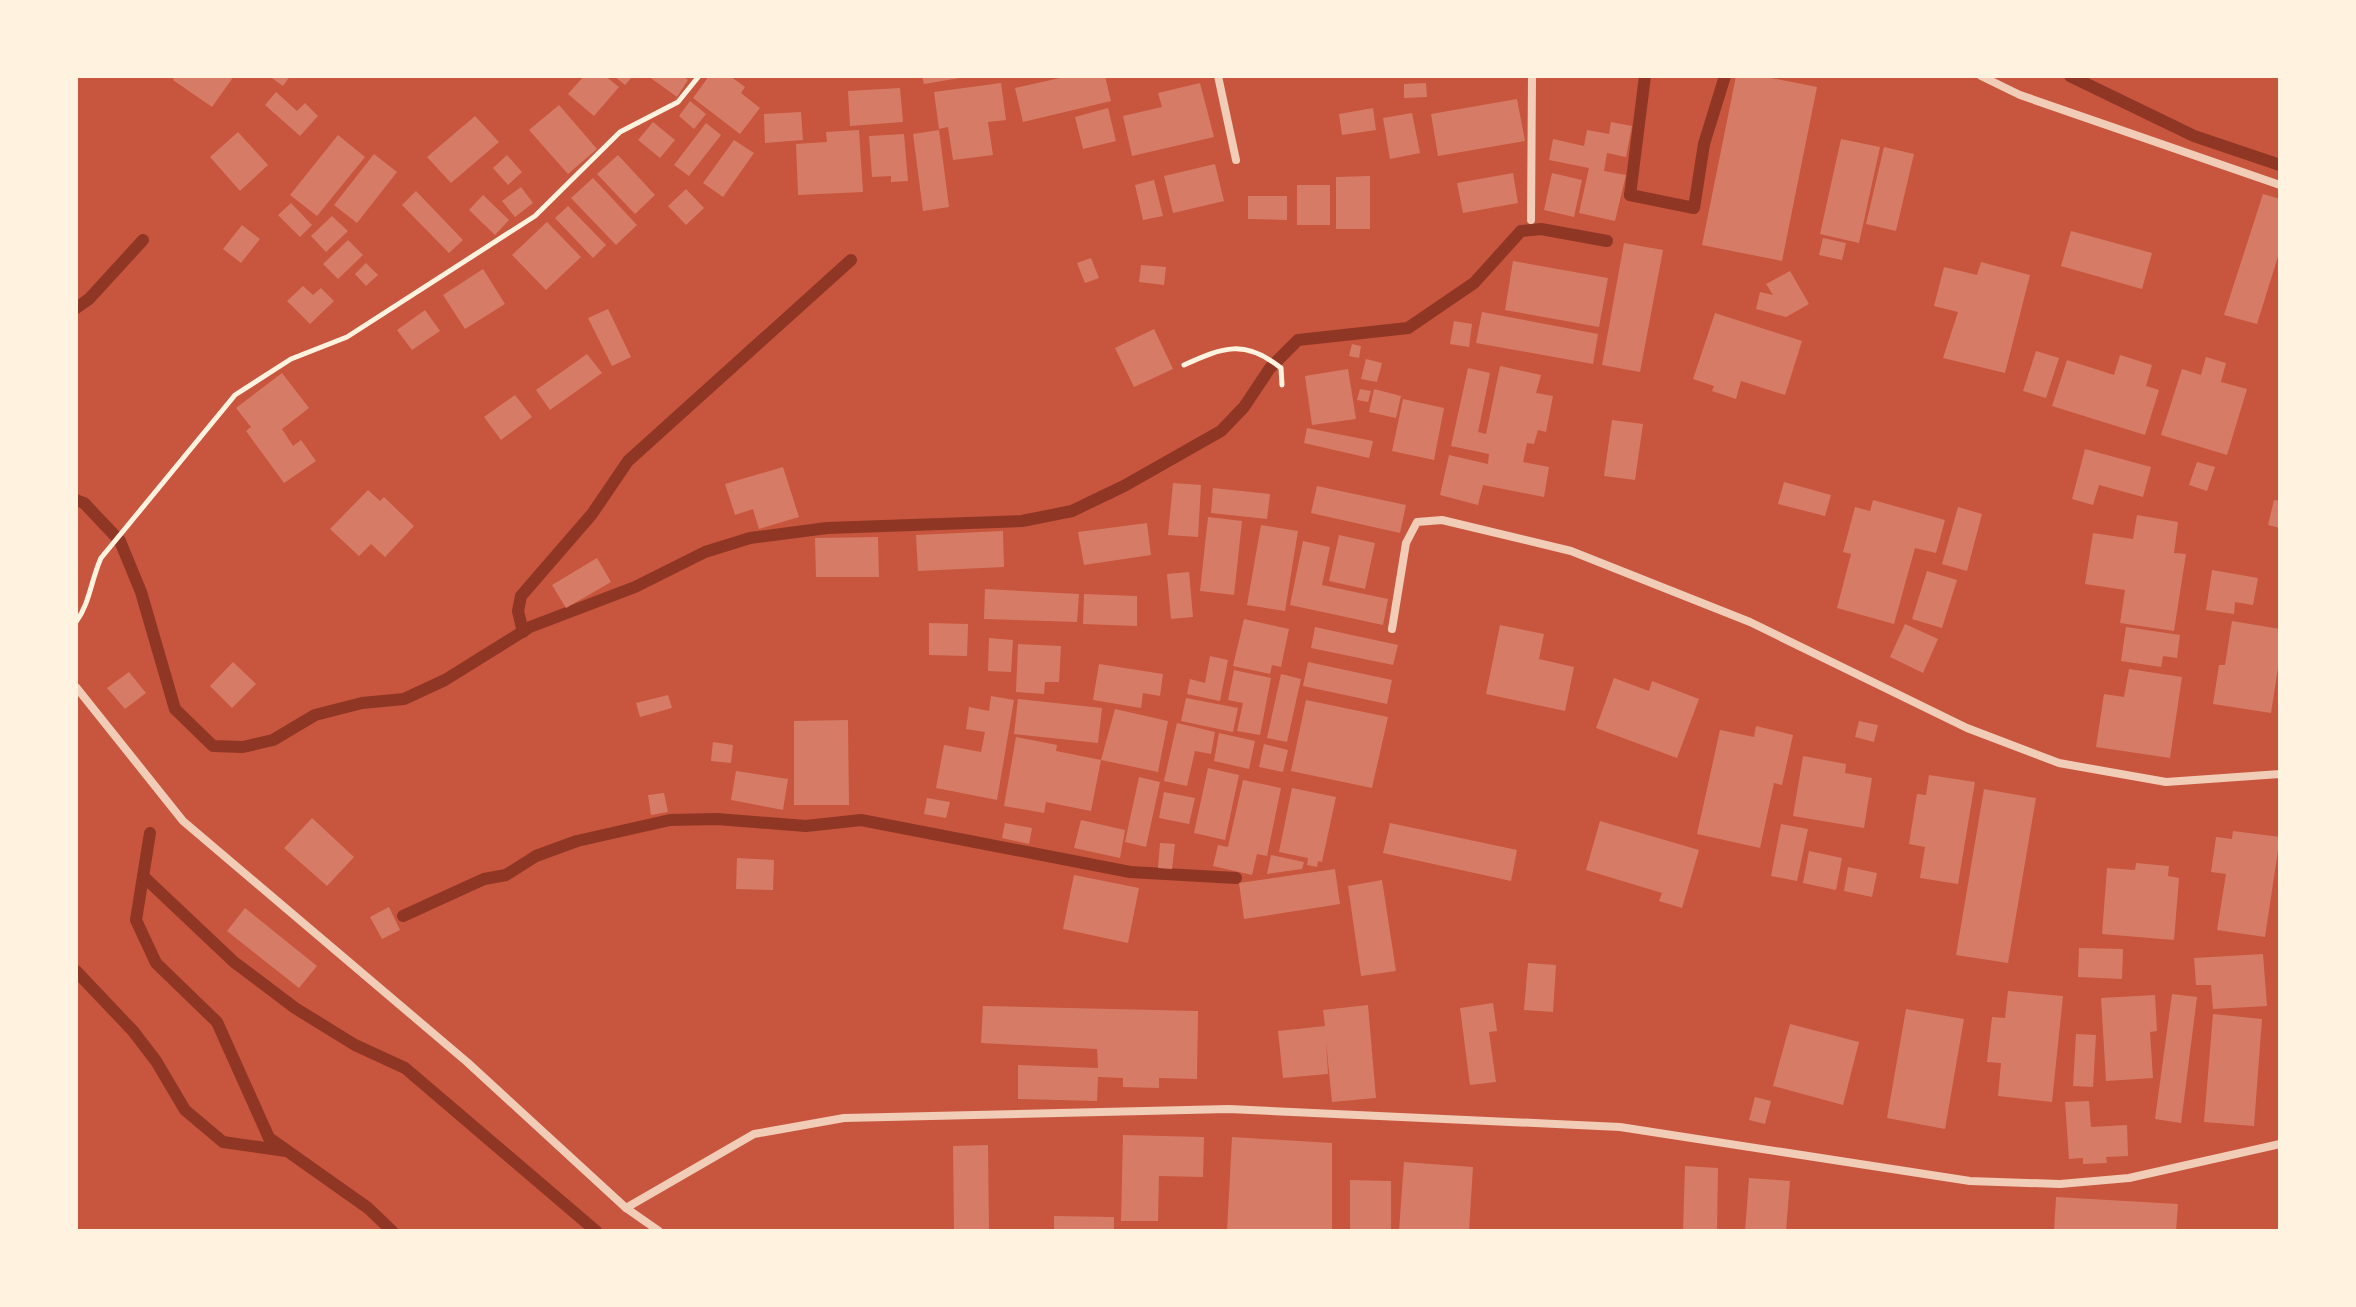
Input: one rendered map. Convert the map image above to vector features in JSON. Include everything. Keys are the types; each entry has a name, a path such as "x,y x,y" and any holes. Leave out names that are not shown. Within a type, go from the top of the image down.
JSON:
{"street":[{"path":"1218,76 1236,160"},
{"path":"1531,220 1532,76"},
{"path":"1981,76 2020,95 2280,185"},
{"path":"1392,629 1406,543 1417,522 1442,520 1584,556 1750,622 1967,728 2059,763 2166,782 2280,774"},
{"path":"76,687 183,821 467,1062 626,1208 659,1231"},
{"path":"626,1208 754,1134 844,1118 1229,1109 1620,1127 1970,1181 2060,1184 2144,1175 2280,1144"}],"path":[{"path":"76,622 87,607 91,580 101,558 235,395 291,359 347,337 535,216 620,132 678,102 699,76"},
{"path":"1184,365 1210,353 1238,347 1264,354 1281,368 1282,385"}],"building":[{"path":"175,76 234,76 212,107 173,80"},
{"path":"269,76 290,76 283,86"},
{"path":"584,76 605,76 619,87 594,116 568,94"},
{"path":"614,76 633,76 625,85"},
{"path":"648,76 683,76 688,80 677,97"},
{"path":"709,76 730,76 745,87 741,93 760,108 740,134 693,98"},
{"path":"922,76 960,76 960,78 924,84"},
{"path":"1069,76 1105,76 1111,101 1023,122 1015,88"},
{"path":"1736,76 1761,76 1817,87 1782,261 1702,245"},
{"path":"1001,83 1006,120 988,122 993,155 953,160 948,127 939,129 934,92"},
{"path":"1200,83 1214,137 1132,156 1123,116 1162,107 1158,93"},
{"path":"1426,83 1427,97 1404,98 1404,84"},
{"path":"900,88 903,122 850,126 848,91"},
{"path":"276,92 297,111 305,103 318,116 300,136 265,105"},
{"path":"1517,99 1525,141 1438,156 1431,114"},
{"path":"690,101 706,114 694,129 679,116"},
{"path":"559,105 597,149 568,174 529,130"},
{"path":"1108,108 1116,141 1083,149 1075,117"},
{"path":"1373,108 1376,130 1342,135 1339,114"},
{"path":"801,112 803,140 765,143 764,114"},
{"path":"1412,113 1420,153 1390,159 1383,118"},
{"path":"475,116 499,142 451,183 427,157"},
{"path":"653,122 675,140 660,158 638,140"},
{"path":"1611,122 1632,126 1626,157 1607,153 1604,171 1626,175 1615,221 1579,213 1589,168 1549,160 1553,139 1584,146 1587,130 1609,134"},
{"path":"706,123 721,135 689,176 674,165"},
{"path":"859,130 863,192 798,195 796,144 827,142 826,132"},
{"path":"939,130 949,207 923,211 913,134"},
{"path":"238,132 268,165 240,191 210,157"},
{"path":"904,134 908,181 891,182 891,176 872,177 869,136"},
{"path":"338,135 365,157 317,216 290,195"},
{"path":"1841,139 1880,147 1859,243 1820,234"},
{"path":"734,140 754,153 723,197 703,183"},
{"path":"1884,147 1914,154 1896,231 1866,224"},
{"path":"374,154 397,172 357,223 334,205"},
{"path":"507,155 522,172 508,185 493,168"},
{"path":"618,155 655,195 635,214 597,174"},
{"path":"1215,164 1224,201 1173,213 1164,176"},
{"path":"1513,173 1518,203 1463,213 1457,183"},
{"path":"1552,173 1582,180 1574,217 1544,210"},
{"path":"1370,176 1370,229 1336,229 1336,177"},
{"path":"593,178 637,225 616,245 571,198"},
{"path":"1154,180 1163,216 1143,220 1135,185"},
{"path":"1297,185 1330,185 1330,225 1297,225"},
{"path":"521,187 533,203 515,217 502,201"},
{"path":"686,189 704,208 686,225 668,206"},
{"path":"416,191 463,240 449,253 402,205"},
{"path":"2263,194 2280,199 2280,250 2257,324 2224,315"},
{"path":"483,195 509,220 495,235 469,210"},
{"path":"1248,196 1287,196 1287,220 1248,219"},
{"path":"291,203 312,225 300,237 278,215"},
{"path":"568,206 606,245 593,258 555,218"},
{"path":"332,216 348,231 326,252 311,236"},
{"path":"547,222 581,257 546,290 512,255"},
{"path":"242,225 260,239 241,263 223,249"},
{"path":"2071,231 2152,253 2142,289 2061,266"},
{"path":"1823,238 1846,243 1842,260 1819,255"},
{"path":"348,240 363,255 338,279 323,264"},
{"path":"1624,243 1663,250 1640,372 1602,365"},
{"path":"1091,258 1099,278 1085,283 1077,263"},
{"path":"1513,261 1608,278 1599,327 1505,310"},
{"path":"1981,262 2030,275 2005,373 1943,358 1958,312 1934,306 1944,267 1977,275"},
{"path":"366,263 378,275 366,286 355,274"},
{"path":"1141,265 1166,267 1164,285 1139,282"},
{"path":"483,269 505,304 465,329 443,295"},
{"path":"1790,271 1809,304 1786,317 1756,309 1760,292 1773,295 1766,284"},
{"path":"303,286 313,295 321,288 334,301 310,324 287,301"},
{"path":"608,309 631,357 612,366 588,318"},
{"path":"425,310 440,331 412,350 397,330"},
{"path":"1482,312 1598,334 1593,364 1476,343"},
{"path":"1715,313 1802,341 1785,395 1741,381 1736,399 1712,391 1714,386 1693,379"},
{"path":"1454,321 1472,324 1469,347 1450,344"},
{"path":"1154,329 1173,369 1134,387 1115,348"},
{"path":"1352,344 1361,346 1359,358 1349,356"},
{"path":"2036,351 2059,358 2046,398 2023,391"},
{"path":"587,354 602,373 550,410 536,390"},
{"path":"2120,355 2152,365 2146,386 2159,390 2145,435 2052,406 2067,360 2114,375"},
{"path":"2206,357 2226,363 2221,382 2247,389 2227,455 2161,435 2182,369 2201,375"},
{"path":"1366,359 1382,363 1377,382 1361,379"},
{"path":"1500,366 1541,375 1536,393 1553,396 1546,432 1538,430 1534,444 1527,443 1523,462 1549,467 1544,497 1483,485 1478,505 1440,495 1449,455 1488,464 1489,454 1451,446 1468,368 1490,373 1478,432 1486,434"},
{"path":"1348,369 1356,419 1312,425 1305,376"},
{"path":"282,373 309,408 282,429 293,446 301,440 316,461 284,483 246,431 251,427 236,408"},
{"path":"1360,389 1371,391 1368,402 1357,400"},
{"path":"1374,389 1401,396 1396,418 1369,412"},
{"path":"515,395 532,417 501,440 484,417"},
{"path":"1403,399 1444,408 1434,460 1392,451"},
{"path":"1612,420 1643,424 1635,480 1604,476"},
{"path":"1307,428 1373,441 1369,458 1304,443"},
{"path":"2085,449 2151,467 2143,497 2099,485 2093,505 2072,499"},
{"path":"2197,462 2215,467 2207,491 2189,485"},
{"path":"783,467 799,517 759,529 753,509 735,515 725,484"},
{"path":"1784,482 1831,495 1825,516 1778,504"},
{"path":"1173,483 1201,485 1198,537 1168,535"},
{"path":"1317,486 1406,505 1400,533 1311,513"},
{"path":"1213,488 1270,494 1267,519 1211,513"},
{"path":"368,490 380,501 384,497 414,526 385,557 371,544 359,556 330,529"},
{"path":"1873,500 1945,520 1936,553 1915,548 1894,624 1837,608 1851,554 1843,552 1855,507 1870,511"},
{"path":"2274,500 2280,501 2280,528 2268,525"},
{"path":"1958,507 1982,514 1967,571 1942,564"},
{"path":"2137,515 2178,522 2174,553 2186,554 2174,631 2120,623 2125,590 2085,584 2093,533 2133,539"},
{"path":"1208,517 1242,521 1234,595 1200,591"},
{"path":"1147,523 1151,555 1084,565 1078,532"},
{"path":"1261,525 1298,531 1285,611 1247,605"},
{"path":"1003,531 1004,567 918,571 916,535"},
{"path":"1339,535 1375,543 1365,589 1329,581"},
{"path":"878,537 879,577 816,577 815,538"},
{"path":"1303,541 1330,547 1322,585 1388,599 1383,625 1290,605"},
{"path":"597,558 611,582 566,608 552,585"},
{"path":"2212,570 2258,578 2253,605 2235,602 2234,614 2206,610"},
{"path":"1927,571 1957,580 1942,628 1912,619"},
{"path":"1189,572 1193,617 1171,619 1167,574"},
{"path":"985,589 1079,594 1077,622 984,619"},
{"path":"1084,594 1137,596 1137,626 1083,624"},
{"path":"1244,619 1289,629 1281,667 1272,665 1270,674 1233,666"},
{"path":"2232,621 2280,629 2280,655 2271,713 2213,704 2219,665 2225,665"},
{"path":"929,623 968,624 967,656 929,655"},
{"path":"1905,624 1938,639 1923,673 1890,657"},
{"path":"1500,625 1544,634 1539,659 1574,667 1565,711 1486,694"},
{"path":"1315,627 1398,645 1393,665 1311,648"},
{"path":"2126,627 2180,635 2177,658 2163,656 2161,667 2121,661"},
{"path":"989,638 1013,640 1011,672 988,671"},
{"path":"1018,644 1061,646 1059,682 1045,682 1044,694 1016,692"},
{"path":"1210,656 1228,660 1220,701 1187,694 1190,679 1205,683"},
{"path":"233,662 256,684 232,708 210,686"},
{"path":"1308,662 1392,680 1387,704 1303,686"},
{"path":"1099,664 1163,674 1160,696 1143,693 1141,708 1093,700"},
{"path":"2129,669 2182,677 2170,758 2096,747 2104,694 2124,697"},
{"path":"1234,670 1271,678 1260,735 1237,731 1243,703 1228,700"},
{"path":"129,672 146,693 125,709 107,688"},
{"path":"1281,674 1301,679 1287,742 1267,738"},
{"path":"1614,678 1649,691 1652,681 1699,699 1677,758 1596,728"},
{"path":"668,695 672,708 640,717 636,703"},
{"path":"991,696 1014,700 997,800 936,788 944,745 981,752 985,732 966,729 969,707 989,711"},
{"path":"1186,698 1238,708 1233,732 1181,721"},
{"path":"1018,699 1102,708 1098,743 1014,734"},
{"path":"1306,700 1388,717 1372,788 1291,771"},
{"path":"1115,709 1168,721 1158,772 1101,760"},
{"path":"848,720 849,805 794,805 794,721"},
{"path":"1859,721 1878,725 1874,742 1855,737"},
{"path":"1177,723 1215,732 1211,754 1195,751 1187,786 1164,781"},
{"path":"1756,726 1793,735 1782,785 1774,783 1760,848 1697,834 1720,730 1754,737"},
{"path":"1219,733 1255,741 1249,769 1214,761"},
{"path":"1016,737 1057,745 1056,751 1101,760 1091,811 1046,802 1044,813 1004,806"},
{"path":"713,742 733,745 731,763 711,761"},
{"path":"1264,744 1288,750 1283,772 1259,767"},
{"path":"1803,756 1846,764 1845,773 1872,778 1864,828 1793,816"},
{"path":"1208,768 1239,775 1225,840 1194,833"},
{"path":"736,771 788,779 783,810 731,800"},
{"path":"1929,775 1975,782 1958,884 1920,878 1925,847 1909,844 1917,794 1926,795"},
{"path":"1139,777 1160,782 1146,847 1125,842"},
{"path":"1243,780 1281,788 1267,856 1257,854 1252,875 1213,866 1218,845 1228,847"},
{"path":"1292,788 1336,797 1322,862 1318,861 1317,867 1307,865 1308,858 1279,852"},
{"path":"1984,789 2036,798 2008,963 1956,955"},
{"path":"1164,792 1195,798 1189,824 1159,818"},
{"path":"664,793 668,812 651,815 648,795"},
{"path":"927,798 950,802 946,818 924,814"},
{"path":"312,818 354,857 327,886 284,848"},
{"path":"1081,820 1125,830 1120,858 1074,848"},
{"path":"1600,821 1699,850 1682,908 1659,901 1662,893 1586,870"},
{"path":"1005,823 1032,828 1029,844 1002,838"},
{"path":"1390,823 1517,850 1511,881 1383,853"},
{"path":"1781,824 1808,829 1797,881 1771,876"},
{"path":"2233,831 2280,837 2265,937 2217,930 2226,874 2211,872 2216,837 2232,839"},
{"path":"1160,843 1175,844 1172,869 1158,868"},
{"path":"1809,851 1842,858 1836,890 1803,883"},
{"path":"1271,855 1304,862 1302,869 1267,874"},
{"path":"737,858 774,860 773,890 736,889"},
{"path":"2136,863 2169,866 2168,876 2179,878 2174,940 2102,934 2107,868 2135,870"},
{"path":"1848,867 1877,873 1872,897 1844,891"},
{"path":"1335,869 1340,904 1244,919 1239,883"},
{"path":"1074,875 1139,888 1128,943 1063,929"},
{"path":"1382,880 1396,971 1361,976 1348,886"},
{"path":"389,907 400,930 382,939 370,917"},
{"path":"245,908 317,966 299,988 227,931"},
{"path":"2079,948 2123,949 2122,979 2078,977"},
{"path":"2263,954 2267,1006 2213,1009 2211,985 2196,985 2194,958"},
{"path":"1528,963 1556,965 1553,1012 1524,1010"},
{"path":"2008,991 2063,996 2052,1102 1998,1096 2001,1063 1987,1062 1992,1017 2005,1018"},
{"path":"2172,994 2197,997 2181,1123 2155,1119"},
{"path":"2155,995 2157,1031 2150,1032 2153,1078 2106,1081 2101,998"},
{"path":"1493,1003 1497,1031 1489,1032 1496,1082 1470,1085 1460,1008"},
{"path":"1368,1005 1376,1098 1332,1102 1326,1041 1328,1074 1283,1078 1278,1031 1325,1026 1323,1010"},
{"path":"983,1006 1198,1011 1197,1079 1159,1078 1159,1088 1123,1087 1123,1078 1098,1077 1097,1101 1018,1099 1018,1065 1098,1068 1097,1049 981,1043"},
{"path":"1906,1009 1964,1019 1945,1129 1887,1118"},
{"path":"2213,1014 2262,1019 2254,1126 2204,1122"},
{"path":"1790,1024 1859,1042 1843,1105 1773,1086"},
{"path":"2076,1034 2096,1035 2093,1087 2073,1086"},
{"path":"1755,1097 1771,1101 1765,1124 1749,1120"},
{"path":"2089,1101 2091,1127 2127,1125 2128,1156 2106,1157 2107,1163 2083,1164 2083,1158 2069,1159 2065,1102"},
{"path":"1123,1135 1204,1137 1203,1177 1159,1176 1158,1221 1121,1221"},
{"path":"1232,1137 1332,1143 1332,1231 1227,1231"},
{"path":"988,1145 989,1231 954,1231 953,1146"},
{"path":"1404,1162 1473,1167 1469,1231 1399,1231"},
{"path":"1685,1166 1718,1168 1717,1231 1683,1231"},
{"path":"1749,1178 1790,1181 1786,1231 1745,1231"},
{"path":"1350,1180 1391,1181 1391,1231 1350,1231"},
{"path":"2056,1197 2178,1204 2176,1231 2054,1231"},
{"path":"1054,1216 1114,1217 1114,1231 1054,1231"}],"waterway":[{"path":"1630,195 1645,76"},
{"path":"1630,195 1694,208 1704,144 1725,76"},
{"path":"2070,76 2194,136 2280,165"},
{"path":"76,500 84,503 120,541 141,592 175,709 213,746 243,747 273,740 315,715 362,703 404,699 445,680 530,627 635,587 705,552 750,538 827,528 1022,521 1072,511 1124,486 1221,431 1244,407 1270,368 1298,340 1408,328 1474,283 1521,231 1541,229 1607,241"},
{"path":"76,308 89,299 143,240"},
{"path":"523,632 518,611 521,596 592,514 628,461 851,260"},
{"path":"403,916 484,879 506,875 536,856 577,841 670,820 717,819 806,826 861,820 1130,872 1236,878"},
{"path":"150,833 136,920 156,963 217,1022 269,1138 368,1208 392,1231"},
{"path":"143,876 234,962 295,1008 355,1045 405,1068 596,1231"},
{"path":"76,971 133,1031 156,1061 185,1110 223,1142 286,1151"}]}
